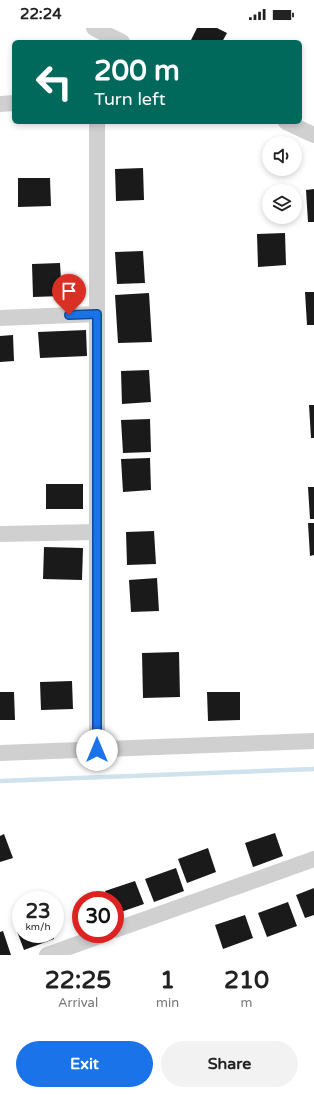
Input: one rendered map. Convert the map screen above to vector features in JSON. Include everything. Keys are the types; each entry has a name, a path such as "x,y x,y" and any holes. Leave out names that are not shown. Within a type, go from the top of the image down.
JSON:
{"street":[{"path":"96,33 116,40"},
{"path":"0,104 12,103"},
{"path":"97,124 97,750"},
{"path":"290,124 314,136"},
{"path":"0,318 97,314"},
{"path":"0,534 97,532"},
{"path":"0,753 314,741"},
{"path":"124,927 314,859"},
{"path":"47,955 80,943"}],"building":[{"path":"197,28 217,28 227,33 223,40 191,40"},
{"path":"143,168 144,200 116,201 115,169"},
{"path":"18,178 50,178 51,206 18,207"},
{"path":"314,189 314,222 308,222 306,190"},
{"path":"285,233 286,265 258,267 257,234"},
{"path":"143,251 145,283 117,284 115,252"},
{"path":"60,263 62,296 33,297 32,264"},
{"path":"305,292 314,292 314,325 307,325"},
{"path":"149,293 152,342 118,343 115,295"},
{"path":"86,330 87,356 40,358 38,332"},
{"path":"13,335 14,361 0,362 0,336"},
{"path":"149,370 151,402 122,404 121,371"},
{"path":"309,405 314,405 314,438 311,438"},
{"path":"150,419 151,452 123,453 121,420"},
{"path":"150,458 151,490 123,492 121,459"},
{"path":"46,484 83,484 83,509 46,509"},
{"path":"308,487 314,487 314,519 310,519"},
{"path":"308,523 314,523 314,555 310,556"},
{"path":"154,531 156,564 127,565 126,532"},
{"path":"44,547 83,548 82,580 43,579"},
{"path":"157,578 159,611 131,612 129,580"},
{"path":"179,652 180,697 143,698 142,653"},
{"path":"72,681 73,709 41,710 40,682"},
{"path":"0,692 14,692 15,720 0,720"},
{"path":"207,692 240,692 240,720 208,721"},
{"path":"275,833 283,856 253,867 245,843"},
{"path":"4,834 13,858 0,862 0,836"},
{"path":"208,848 216,872 187,883 178,859"},
{"path":"176,868 184,891 154,902 145,879"},
{"path":"135,881 144,904 124,911 124,891 105,891"},
{"path":"314,888 314,915 305,918 296,895"},
{"path":"288,902 297,926 267,937 258,913"},
{"path":"245,915 253,938 223,949 215,925"},
{"path":"3,931 11,955 0,955 0,932"},
{"path":"21,943 43,943 24,950"}],"waterway":[{"path":"0,781 314,769"}],"route":[{"path":"69,315 97,314 97,750"}]}
